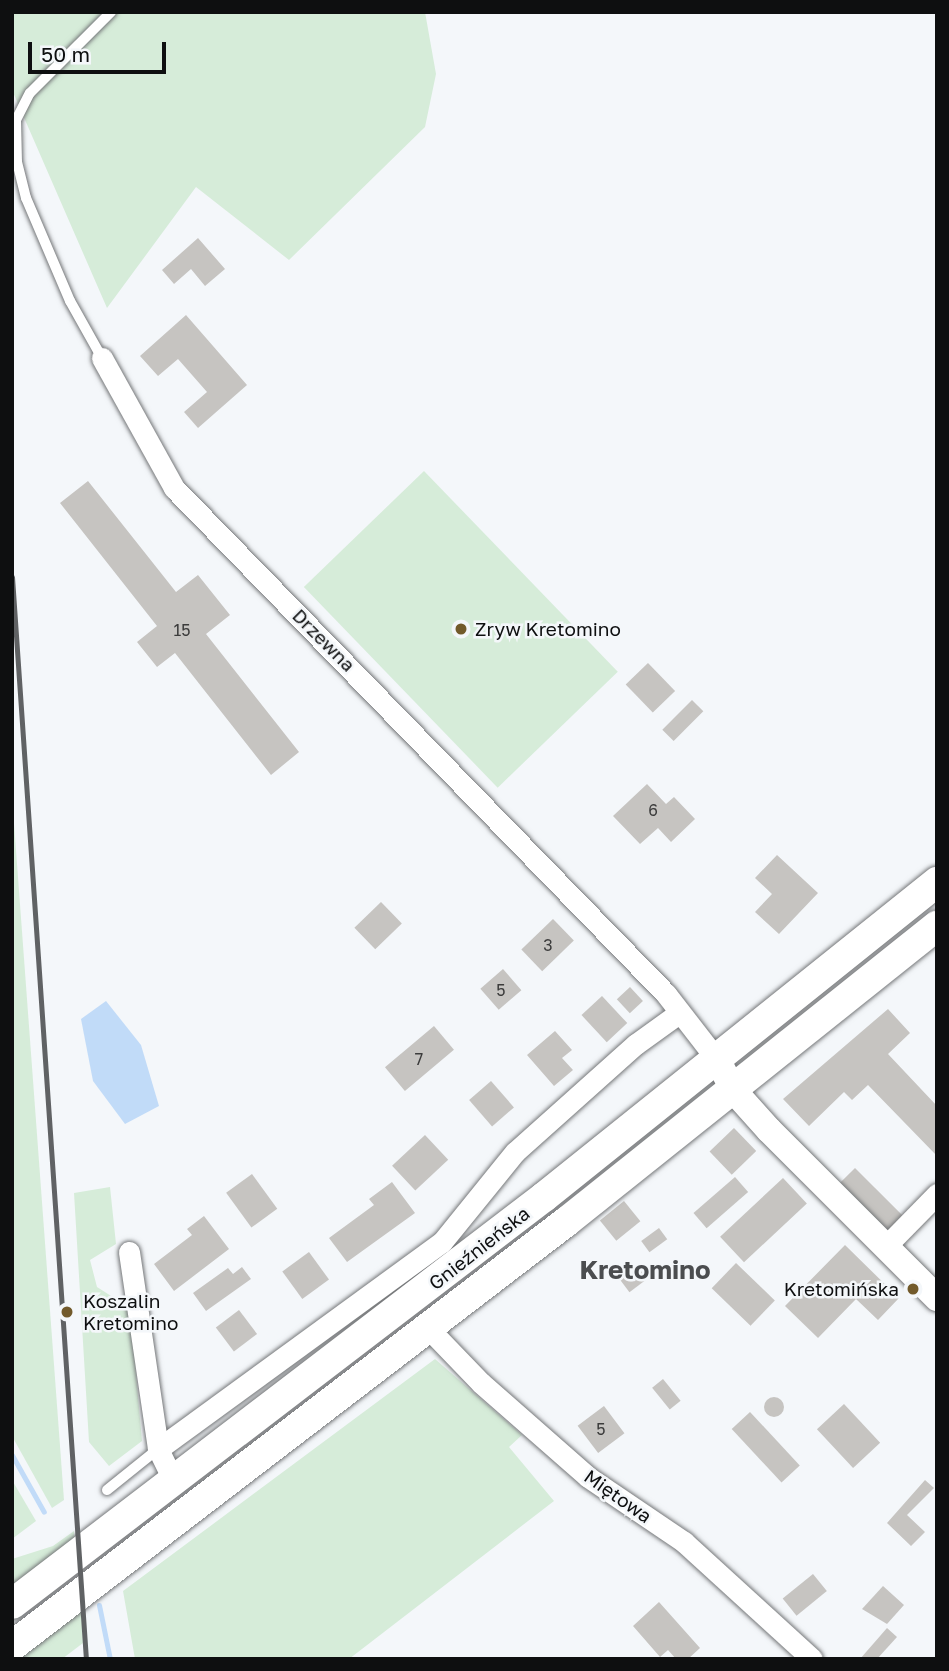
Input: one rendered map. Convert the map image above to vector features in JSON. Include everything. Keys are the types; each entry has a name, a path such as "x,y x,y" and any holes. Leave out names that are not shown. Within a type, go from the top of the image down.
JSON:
{"main road":[{"name":"Gnieźnieńska","path":"12,1604 718,1061 937,882"},
{"name":"Gnieźnieńska","path":"12,1646 429,1329 734,1091 937,926"}],"street":[{"name":"Drzewna","path":"102,359 174,488 445,763 679,1013 718,1061"},
{"path":"158,1449 442,1242 514,1152 620,1058 679,1013"},
{"path":"718,1061 734,1091 937,1298"},
{"path":"886,1246 937,1194"},
{"path":"130,1252 158,1449 174,1482"},
{"name":"Miętowa","path":"429,1329 481,1383 588,1477 684,1542 812,1659"}],"lane":[{"name":"Drzewna","path":"102,359 53,265 26,198 17,162 16,120 30,93 111,12"},
{"path":"107,1490 158,1449"}],"green space":[{"path":"12,12 425,12 436,74 425,127 289,260 196,187 107,308 12,90"},
{"name":"Zryw Kretomino","path":"424,471 618,672 498,788 304,587"},
{"path":"12,796 64,1500 52,1508 12,1436"},
{"path":"110,1187 116,1244 90,1260 97,1287 130,1308 142,1441 109,1466 89,1442 74,1193"},
{"path":"435,1359 522,1435 509,1447 554,1501 349,1659 135,1659 123,1591"},
{"path":"12,1480 36,1521 12,1539"},
{"path":"74,1531 75,1543 12,1590 12,1559 53,1546"},
{"path":"81,1605 83,1643 62,1659 12,1659"}],"water":[{"path":"106,1001 141,1045 159,1106 125,1124 93,1081 81,1019"}],"building":[{"path":"198,238 225,269 205,286 191,269 174,284 162,270"},
{"path":"186,315 247,385 198,428 184,412 207,392 178,359 158,376 140,356"},
{"path":"88,481 176,592 198,575 230,615 206,634 299,752 271,775 175,653 157,667 137,642 157,626 60,503"},
{"path":"648,663 675,691 653,713 626,685"},
{"path":"692,700 703,711 674,741 662,730"},
{"path":"647,784 666,804 674,797 695,819 671,842 658,828 640,844 613,816"},
{"path":"777,855 818,893 779,934 755,912 772,894 755,878"},
{"path":"381,902 402,924 375,949 354,928"},
{"path":"553,919 574,941 542,971 521,950"},
{"path":"503,969 521,990 499,1010 480,989"},
{"path":"630,987 643,1001 630,1013 617,999"},
{"path":"602,996 627,1023 607,1042 582,1015"},
{"path":"888,1009 910,1033 888,1054 937,1106 937,1156 868,1085 852,1100 844,1092 809,1126 783,1099"},
{"path":"434,1026 454,1050 405,1091 385,1067"},
{"path":"555,1031 572,1050 562,1058 573,1070 554,1086 527,1055"},
{"path":"491,1081 514,1107 492,1126 469,1100"},
{"path":"734,1128 756,1151 732,1175 710,1152"},
{"path":"425,1135 448,1160 415,1191 392,1166"},
{"path":"855,1168 903,1216 888,1231 840,1183"},
{"path":"252,1174 277,1209 251,1228 226,1193"},
{"path":"735,1177 748,1192 707,1228 693,1213"},
{"path":"783,1178 807,1204 744,1262 720,1237"},
{"path":"392,1182 415,1213 347,1262 329,1238 374,1205 369,1199"},
{"path":"624,1201 640,1221 616,1241 600,1221"},
{"path":"204,1216 229,1249 174,1291 154,1264 192,1235 187,1229"},
{"path":"659,1228 667,1239 649,1252 641,1241"},
{"path":"845,1245 899,1298 878,1320 856,1299 818,1338 785,1306"},
{"path":"309,1252 329,1280 302,1299 282,1271"},
{"path":"736,1263 775,1301 751,1326 712,1288"},
{"path":"242,1267 251,1279 206,1311 193,1293 228,1268 233,1274"},
{"path":"638,1267 647,1279 629,1292 620,1280"},
{"path":"239,1310 257,1334 234,1351 216,1327"},
{"path":"663,1379 681,1401 670,1410 652,1388"},
{"path":"774,1397 781,1400 784,1407 781,1414 774,1417 767,1414 764,1407 767,1400"},
{"path":"844,1404 880,1443 853,1468 817,1429"},
{"path":"604,1406 624,1433 598,1453 578,1426"},
{"path":"750,1412 800,1465 782,1482 732,1429"},
{"path":"925,1480 934,1488 907,1515 925,1532 911,1546 887,1523"},
{"path":"813,1574 827,1591 797,1616 783,1599"},
{"path":"883,1586 904,1605 887,1624 862,1609"},
{"path":"659,1602 700,1648 688,1659 676,1659 668,1650 660,1657 633,1626"},
{"path":"887,1628 897,1637 877,1659 860,1659"}],"waterway":[{"path":"12,1455 44,1512"},
{"path":"99,1605 110,1659"}],"railway":[{"path":"12,577 86,1659"}],"place":[{"name":"Zryw Kretomino","path":"461,629"},
{"name":"Kretomińska","path":"913,1289"},
{"name":"Koszalin Kretomino","path":"67,1312"}],"district":[{"name":"Kretomino","path":"645,1270"}]}
